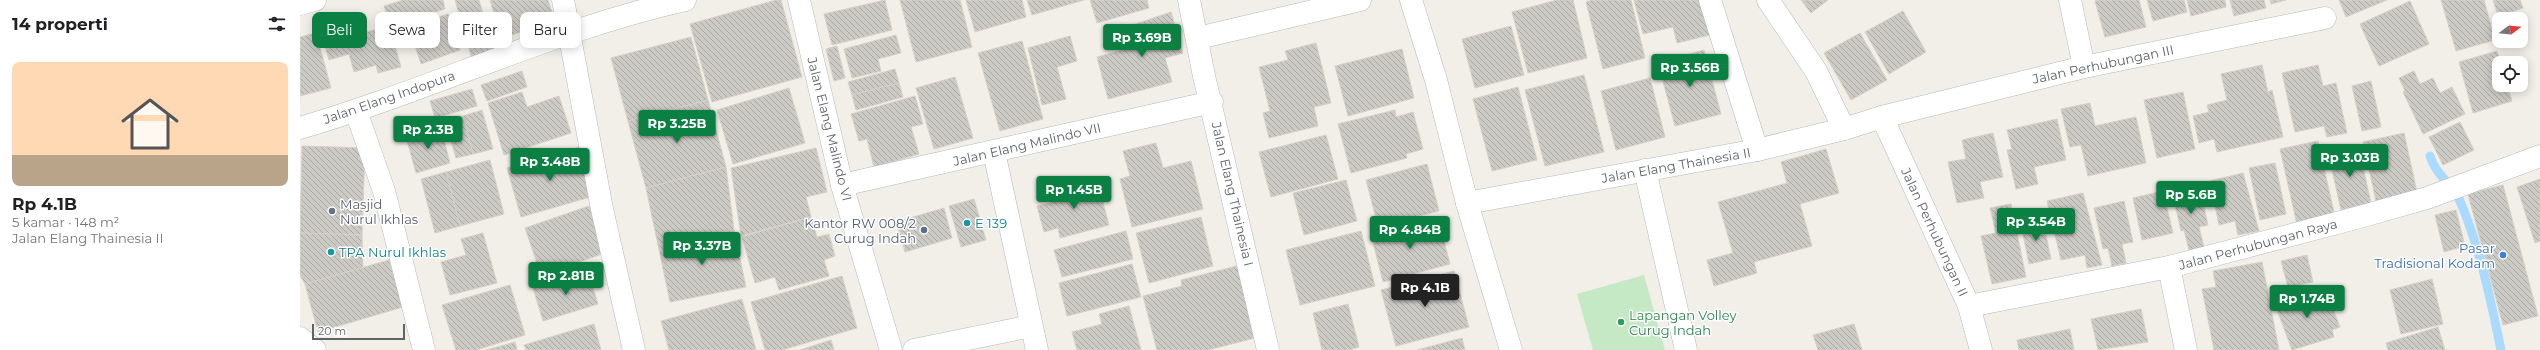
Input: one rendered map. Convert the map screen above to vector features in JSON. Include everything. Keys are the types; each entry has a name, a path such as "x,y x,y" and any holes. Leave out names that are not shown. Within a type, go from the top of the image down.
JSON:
{"street":[{"path":"300,4 315,0"},
{"path":"562,0 564,12"},
{"name":"Jalan Elang Indopura","path":"581,28 633,12 685,0"},
{"name":"Jalan Elang Malindo VI","path":"799,0 842,185 891,350"},
{"name":"Jalan Elang Thainesia I","path":"1189,0 1198,38 1204,76 1212,102 1268,350"},
{"path":"1198,38 1360,0"},
{"path":"1411,0 1436,80 1467,203 1511,350"},
{"path":"1710,0 1757,150"},
{"path":"1768,0 1816,71 1844,130"},
{"path":"2070,0 2084,67"},
{"name":"Jalan Perhubungan III","path":"1882,116 2084,67 2325,18"},
{"name":"Jalan Elang Indopura","path":"300,128 356,111 525,48"},
{"path":"571,48 602,209 634,350"},
{"name":"Jalan Elang Malindo VII","path":"842,185 1212,102"},
{"path":"356,111 384,191 424,350"},
{"name":"Jalan Elang Thainesia II","path":"1467,203 1757,150 1844,130 1882,116"},
{"name":"Jalan Perhubungan II","path":"1882,116 1969,306 1981,350"},
{"path":"994,152 1037,350"},
{"name":"Jalan Perhubungan Raya","path":"1969,306 2168,267 2426,198 2540,156"},
{"path":"1645,170 1686,350"},
{"path":"2168,267 2186,350"},
{"path":"914,350 1031,326"},
{"path":"300,338 315,350"}],"green space":[{"name":"Lapangan Volley Curug Indah","path":"1644,275 1665,350 1593,350 1577,294"}],"building":[{"path":"403,0 443,0 445,9 435,12 386,12 384,6"},
{"path":"455,0 479,0 483,12 458,12"},
{"path":"490,0 548,0 552,12 520,12 520,32 512,35 512,12 493,12"},
{"path":"776,0 781,0 802,77 712,102 690,24"},
{"path":"885,0 892,30 832,45 824,14"},
{"path":"900,0 960,0 972,47 916,62"},
{"path":"966,0 1022,0 1026,17 975,32"},
{"path":"1027,0 1084,0 1032,15"},
{"path":"1090,0 1147,0 1149,8 1097,23"},
{"path":"1557,0 1573,0 1587,58 1528,73 1512,12"},
{"path":"1592,0 1631,0 1645,58 1603,69 1586,2"},
{"path":"1634,0 1705,0 1714,34 1677,43 1673,27 1643,34"},
{"path":"1801,0 1828,0 1811,13"},
{"path":"2139,0 2146,27 2105,37 2095,1"},
{"path":"2147,0 2184,0 2187,12 2153,21"},
{"path":"2187,0 2225,0 2226,7 2191,16"},
{"path":"2230,0 2264,0 2266,8 2234,16"},
{"path":"2270,0 2286,0 2271,4"},
{"path":"2339,0 2387,0 2346,17"},
{"path":"2441,0 2484,0 2492,29 2492,41 2456,51"},
{"path":"2493,0 2520,0 2523,8 2510,12 2497,12"},
{"path":"2410,1 2429,44 2379,66 2360,24"},
{"path":"1903,11 1926,52 1889,74 1865,32"},
{"path":"1171,12 1183,53 1165,58 1172,82 1108,99 1097,57 1133,47 1127,27"},
{"path":"448,14 448,48 459,48 460,50 421,64 416,48 440,48 440,17"},
{"path":"1511,26 1524,75 1475,88 1462,39"},
{"path":"375,30 375,48 396,48 401,67 378,73 376,65 354,72 349,54 329,60 326,48 367,48 367,32"},
{"path":"1860,33 1887,80 1851,100 1824,53"},
{"path":"312,34 312,48 320,48 331,88 300,96 300,37"},
{"path":"896,35 901,53 878,59 881,71 852,78 844,49"},
{"path":"1070,36 1077,61 1057,67 1066,99 1042,105 1028,48"},
{"path":"691,37 708,100 628,121 611,58"},
{"path":"1022,41 1043,119 1000,131 978,53"},
{"path":"1316,43 1331,103 1314,107 1318,126 1269,138 1263,113 1270,111 1259,67 1288,60 1285,51"},
{"path":"837,46 845,78 834,81 826,49"},
{"path":"469,48 493,48 495,53 472,59"},
{"path":"1402,49 1414,98 1348,116 1335,66"},
{"path":"1704,50 1721,114 1675,126 1658,63"},
{"path":"2497,51 2499,56 2492,56 2492,92 2509,92 2512,101 2473,113 2459,62"},
{"path":"2262,65 2268,92 2272,90 2283,137 2217,152 2214,139 2199,143 2193,116 2209,112 2207,105 2227,100 2221,74"},
{"path":"2318,65 2323,86 2336,83 2347,133 2327,137 2324,126 2295,132 2282,73"},
{"path":"895,69 899,83 852,95 848,82"},
{"path":"522,71 527,87 487,101 481,85"},
{"path":"2414,71 2420,84 2433,78 2440,93 2452,87 2465,114 2423,134 2403,92 2405,91 2399,78"},
{"path":"1584,75 1604,152 1545,166 1525,90"},
{"path":"955,77 973,138 934,149 916,88"},
{"path":"1650,78 1665,137 1616,150 1601,91"},
{"path":"2371,81 2381,127 2362,131 2352,86"},
{"path":"899,83 903,97 856,110 852,95"},
{"path":"1518,87 1537,160 1492,171 1473,99"},
{"path":"789,88 805,143 733,164 717,110"},
{"path":"472,89 477,106 435,118 430,101"},
{"path":"522,92 527,107 559,96 571,133 504,155 488,103"},
{"path":"2183,92 2195,149 2157,158 2144,100"},
{"path":"915,96 923,124 911,127 919,154 874,167 867,139 859,141 851,114"},
{"path":"708,100 726,167 646,188 628,121"},
{"path":"2090,103 2095,126 2136,117 2146,163 2088,176 2081,145 2070,147 2061,109"},
{"path":"482,110 493,149 473,154 463,116"},
{"path":"1395,110 1396,117 1413,112 1423,149 1406,154 1407,158 1351,173 1338,124"},
{"path":"463,116 473,154 456,158 445,120"},
{"path":"2057,119 2066,160 2034,167 2038,184 2016,189 2007,150 2012,149 2007,130"},
{"path":"2460,122 2474,150 2443,165 2429,137"},
{"path":"441,128 450,163 416,173 406,137"},
{"path":"1993,133 2003,177 1980,182 1984,198 1957,203 1948,162 1966,159 1962,140"},
{"path":"2404,133 2417,192 2376,201 2363,142"},
{"path":"1326,135 1338,179 1271,197 1259,152"},
{"path":"2318,141 2336,221 2298,229 2280,149"},
{"path":"1156,143 1163,168 1191,161 1203,209 1132,227 1120,179 1130,176 1123,151"},
{"path":"2358,145 2371,203 2341,210 2328,152"},
{"name":"Masjid Nurul Ikhlas","path":"302,146 365,148 362,235 300,233"},
{"path":"580,147 594,196 521,217 507,168"},
{"path":"816,148 827,192 806,197 811,217 741,236 731,168"},
{"path":"1826,149 1839,193 1800,204 1812,246 1754,262 1757,273 1714,286 1707,260 1733,253 1718,202 1787,183 1781,162"},
{"path":"490,160 504,214 460,226 446,172"},
{"path":"2275,163 2286,214 2260,220 2249,168"},
{"path":"1427,164 1439,211 1378,226 1366,180"},
{"path":"726,167 734,230 658,245 646,188"},
{"path":"446,172 460,226 435,233 421,179"},
{"path":"2243,173 2259,231 2238,235 2235,221 2219,225 2210,181"},
{"path":"2540,179 2540,241 2535,243 2517,187"},
{"path":"1097,180 1109,225 1060,238 1058,228 1044,232 1037,206 1051,203 1048,192"},
{"path":"1346,180 1357,221 1304,235 1293,193"},
{"path":"2199,185 2208,225 2199,227 2204,247 2189,250 2184,230 2181,231 2172,191"},
{"name":"Pasar Tradisional Kodam","path":"2503,185 2538,316 2503,325 2468,194"},
{"path":"2163,191 2173,233 2142,240 2133,198"},
{"path":"2083,193 2102,265 2087,268 2085,255 2061,260 2047,201"},
{"name":"E 139","path":"974,199 986,240 961,247 949,206"},
{"path":"2124,201 2133,242 2122,244 2126,263 2112,266 2108,248 2103,249 2094,208"},
{"path":"2011,204 2026,277 1992,284 1981,236 1996,233 1990,208"},
{"path":"589,206 605,253 541,275 525,228"},
{"name":"Kantor RW 008/2 Curug Indah","path":"944,208 952,238 905,252 896,222"},
{"path":"2456,210 2465,246 2444,252 2435,215"},
{"path":"811,217 817,237 829,234 835,256 824,260 829,276 779,290 775,277 755,283 742,237"},
{"path":"1201,217 1213,266 1149,283 1136,233"},
{"path":"1438,218 1450,264 1383,282 1371,235"},
{"path":"2043,220 2051,259 2029,264 2021,224"},
{"path":"734,230 746,287 670,302 658,245"},
{"path":"1126,231 1133,259 1062,277 1054,250"},
{"path":"1361,231 1375,286 1300,305 1286,250"},
{"name":"TPA Nurul Ikhlas","path":"300,233 362,235 363,269 305,284 300,275"},
{"path":"483,233 497,283 450,295 441,262 466,255 461,239"},
{"path":"2307,255 2313,282 2288,287 2281,261"},
{"path":"389,260 403,307 318,332 305,284"},
{"path":"2262,262 2279,350 2214,350 2202,289 2216,287 2213,271"},
{"path":"1132,264 1141,297 1067,316 1059,283"},
{"path":"1241,265 1255,338 1208,350 1157,350 1143,296 1182,286 1181,280"},
{"path":"588,271 598,304 543,321 533,288"},
{"path":"1454,271 1469,327 1396,346 1381,290"},
{"path":"842,276 857,328 782,350 765,350 751,302"},
{"path":"2432,279 2443,324 2401,334 2390,290"},
{"path":"510,285 525,335 476,350 456,350 442,305"},
{"path":"2316,287 2322,304 2330,301 2340,327 2332,330 2334,337 2292,350 2274,302"},
{"path":"742,299 756,350 669,350 661,321"},
{"path":"1348,304 1359,347 1349,350 1322,350 1313,313"},
{"path":"1129,306 1141,350 1077,350 1072,332 1102,324 1099,314"},
{"path":"2141,309 2148,342 2098,350 2091,319"},
{"path":"594,324 601,350 526,350 524,345"},
{"path":"1854,324 1862,350 1818,350 1813,335"},
{"path":"2438,327 2445,350 2388,350 2386,343"},
{"path":"2070,329 2074,350 2019,350 2017,340"},
{"path":"1462,338 1465,350 1417,350"},
{"path":"831,340 834,350 800,350"},
{"path":"515,342 517,350 486,350"}],"waterway":[{"path":"2430,156 2440,175 2457,195 2467,219 2484,275 2501,350"}],"place":[{"name":"Masjid Nurul Ikhlas","path":"332,211"},
{"name":"E 139","path":"967,223"},
{"name":"Kantor RW 008/2 Curug Indah","path":"924,230"},
{"name":"TPA Nurul Ikhlas","path":"331,252"},
{"name":"Pasar Tradisional Kodam","path":"2503,255"},
{"name":"Lapangan Volley Curug Indah","path":"1621,322"}]}
